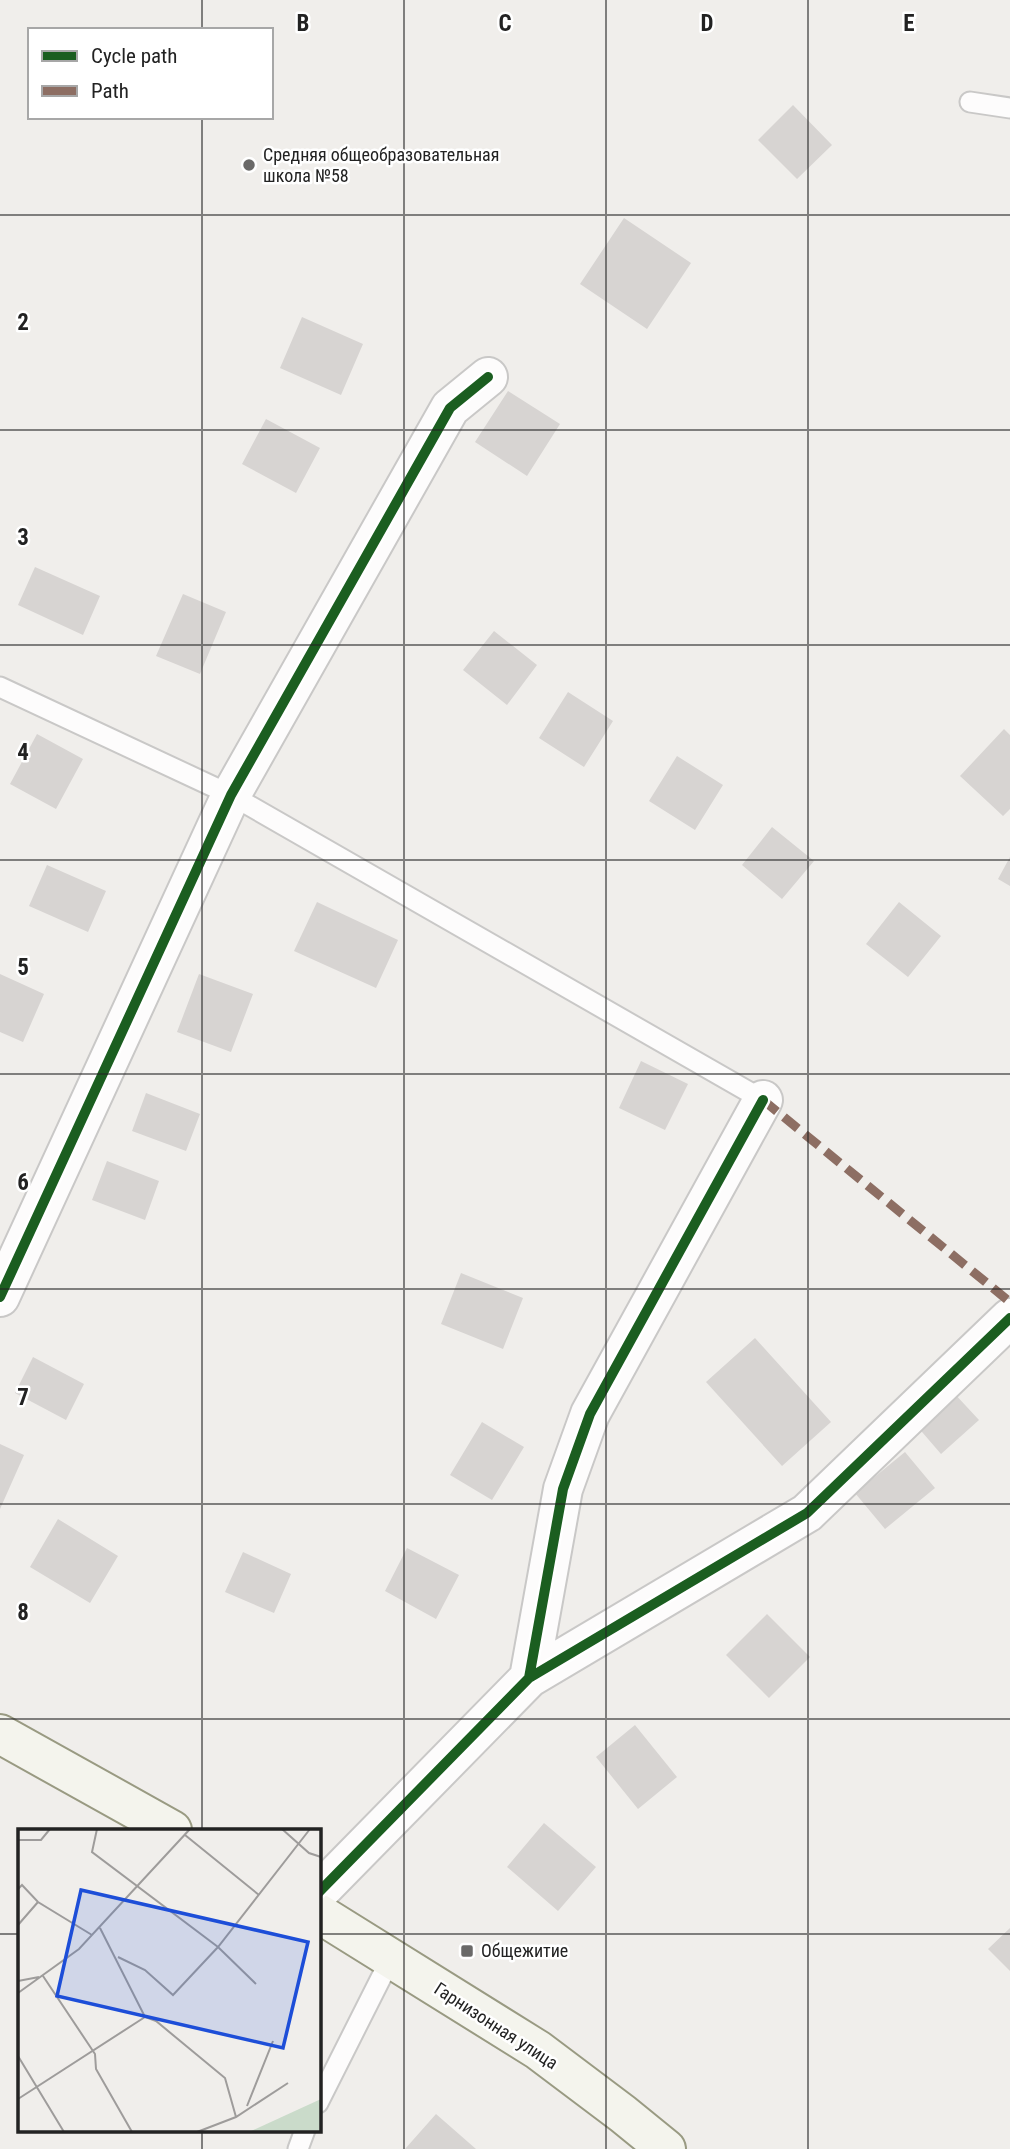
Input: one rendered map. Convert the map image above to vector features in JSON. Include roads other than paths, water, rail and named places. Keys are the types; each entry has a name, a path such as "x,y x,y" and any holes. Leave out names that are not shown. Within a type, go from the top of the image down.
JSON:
{"street":[{"path":"0,1297 231,795 450,408 488,377"},
{"path":"529,1678 563,1489 590,1413 763,1100"},
{"path":"320,1891 529,1678 807,1513 1010,1318"},
{"path":"0,1734 170,1829"},
{"name":"Гарнизонная улица","path":"320,1914 538,2050 666,2149"}],"lane":[{"path":"970,102 1010,108"},
{"path":"0,687 231,795 763,1100"},
{"path":"320,2099 391,1958"},
{"path":"299,2149 304,2132"}],"place":[{"name":"Средняя общеобразовательная школа №58","path":"249,165"},
{"name":"Общежитие","path":"467,1951"}]}
